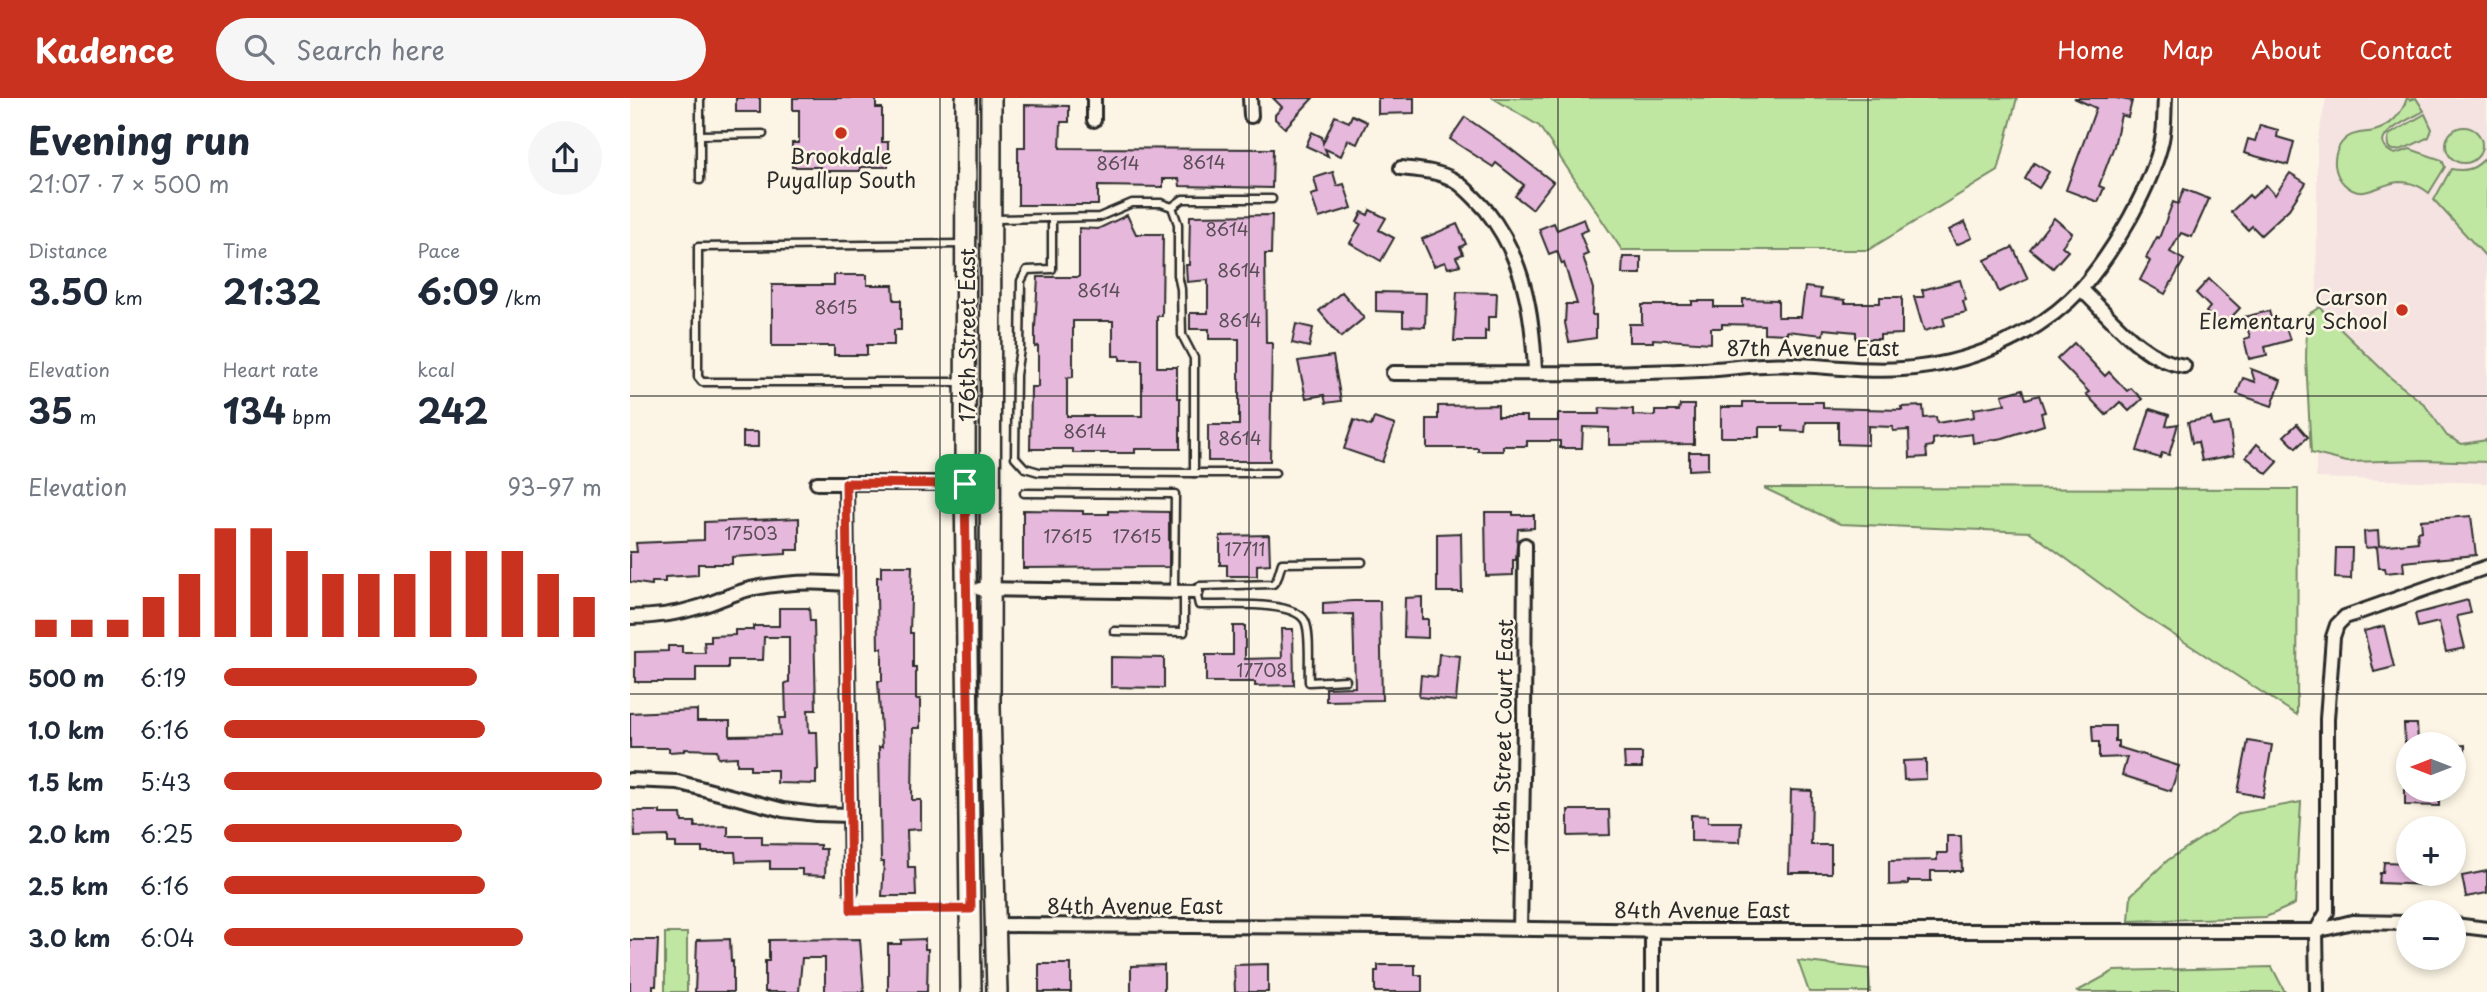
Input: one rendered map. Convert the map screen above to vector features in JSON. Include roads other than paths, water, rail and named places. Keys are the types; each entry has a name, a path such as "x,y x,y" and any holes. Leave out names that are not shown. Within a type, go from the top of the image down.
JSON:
{"main road":[{"name":"176th Street East","path":"966,98 965,484 971,992"},
{"name":"176th Street East","path":"990,98 986,589 997,992"},
{"path":"965,484 977,494 986,589"}],"street":[{"path":"1094,98 1094,120"},
{"path":"1250,98 1251,117"},
{"name":"87th Avenue East","path":"1394,373 1703,370 1764,365 1878,370 1929,366 1990,349 2046,318 2081,289 2116,242 2141,198 2154,166 2162,138 2165,98"},
{"path":"1401,168 1433,172 1455,181 1480,203 1499,227 1514,253 1526,292 1533,330 1535,373"},
{"path":"2081,289 2153,356 2164,362 2184,366"},
{"path":"817,483 965,484"},
{"path":"846,483 851,891"},
{"name":"178th Street Court East","path":"1520,929 1525,545"},
{"path":"2317,992 2316,931 2327,912 2327,719 2333,637 2337,625 2345,617 2487,567"},
{"path":"630,617 669,614 747,590 774,585 807,582 847,584"},
{"path":"986,589 1185,592"},
{"path":"630,780 677,782 783,810 849,815"},
{"name":"84th Avenue East","path":"995,925 2316,931 2352,922 2396,923"},
{"path":"2466,926 2487,929"},
{"path":"1653,930 1653,992"}],"lane":[{"path":"700,98 700,180"},
{"path":"700,135 763,134"},
{"path":"1172,207 1183,200 1272,199"},
{"path":"991,219 1099,217 1132,203 1161,203 1172,207"},
{"path":"1172,207 1178,224 1182,335 1194,358 1194,473"},
{"path":"1052,218 1052,269 1027,271 1021,281 1020,349 1015,387 1016,457 1025,468 1039,472 1275,473"},
{"path":"965,244 698,247 698,377 702,382 965,382"},
{"path":"1024,493 1175,494 1185,592 1184,632 1114,631"},
{"path":"1185,592 1200,586 1273,584 1282,563 1362,562"},
{"path":"1185,592 1199,605 1282,607 1298,612 1307,625 1309,682 1346,680"},
{"path":"851,891 851,910 971,909"}],"place":[{"name":"Brookdale Puyallup South","path":"841,133"},
{"name":"Carson Elementary School","path":"2402,310"}]}
